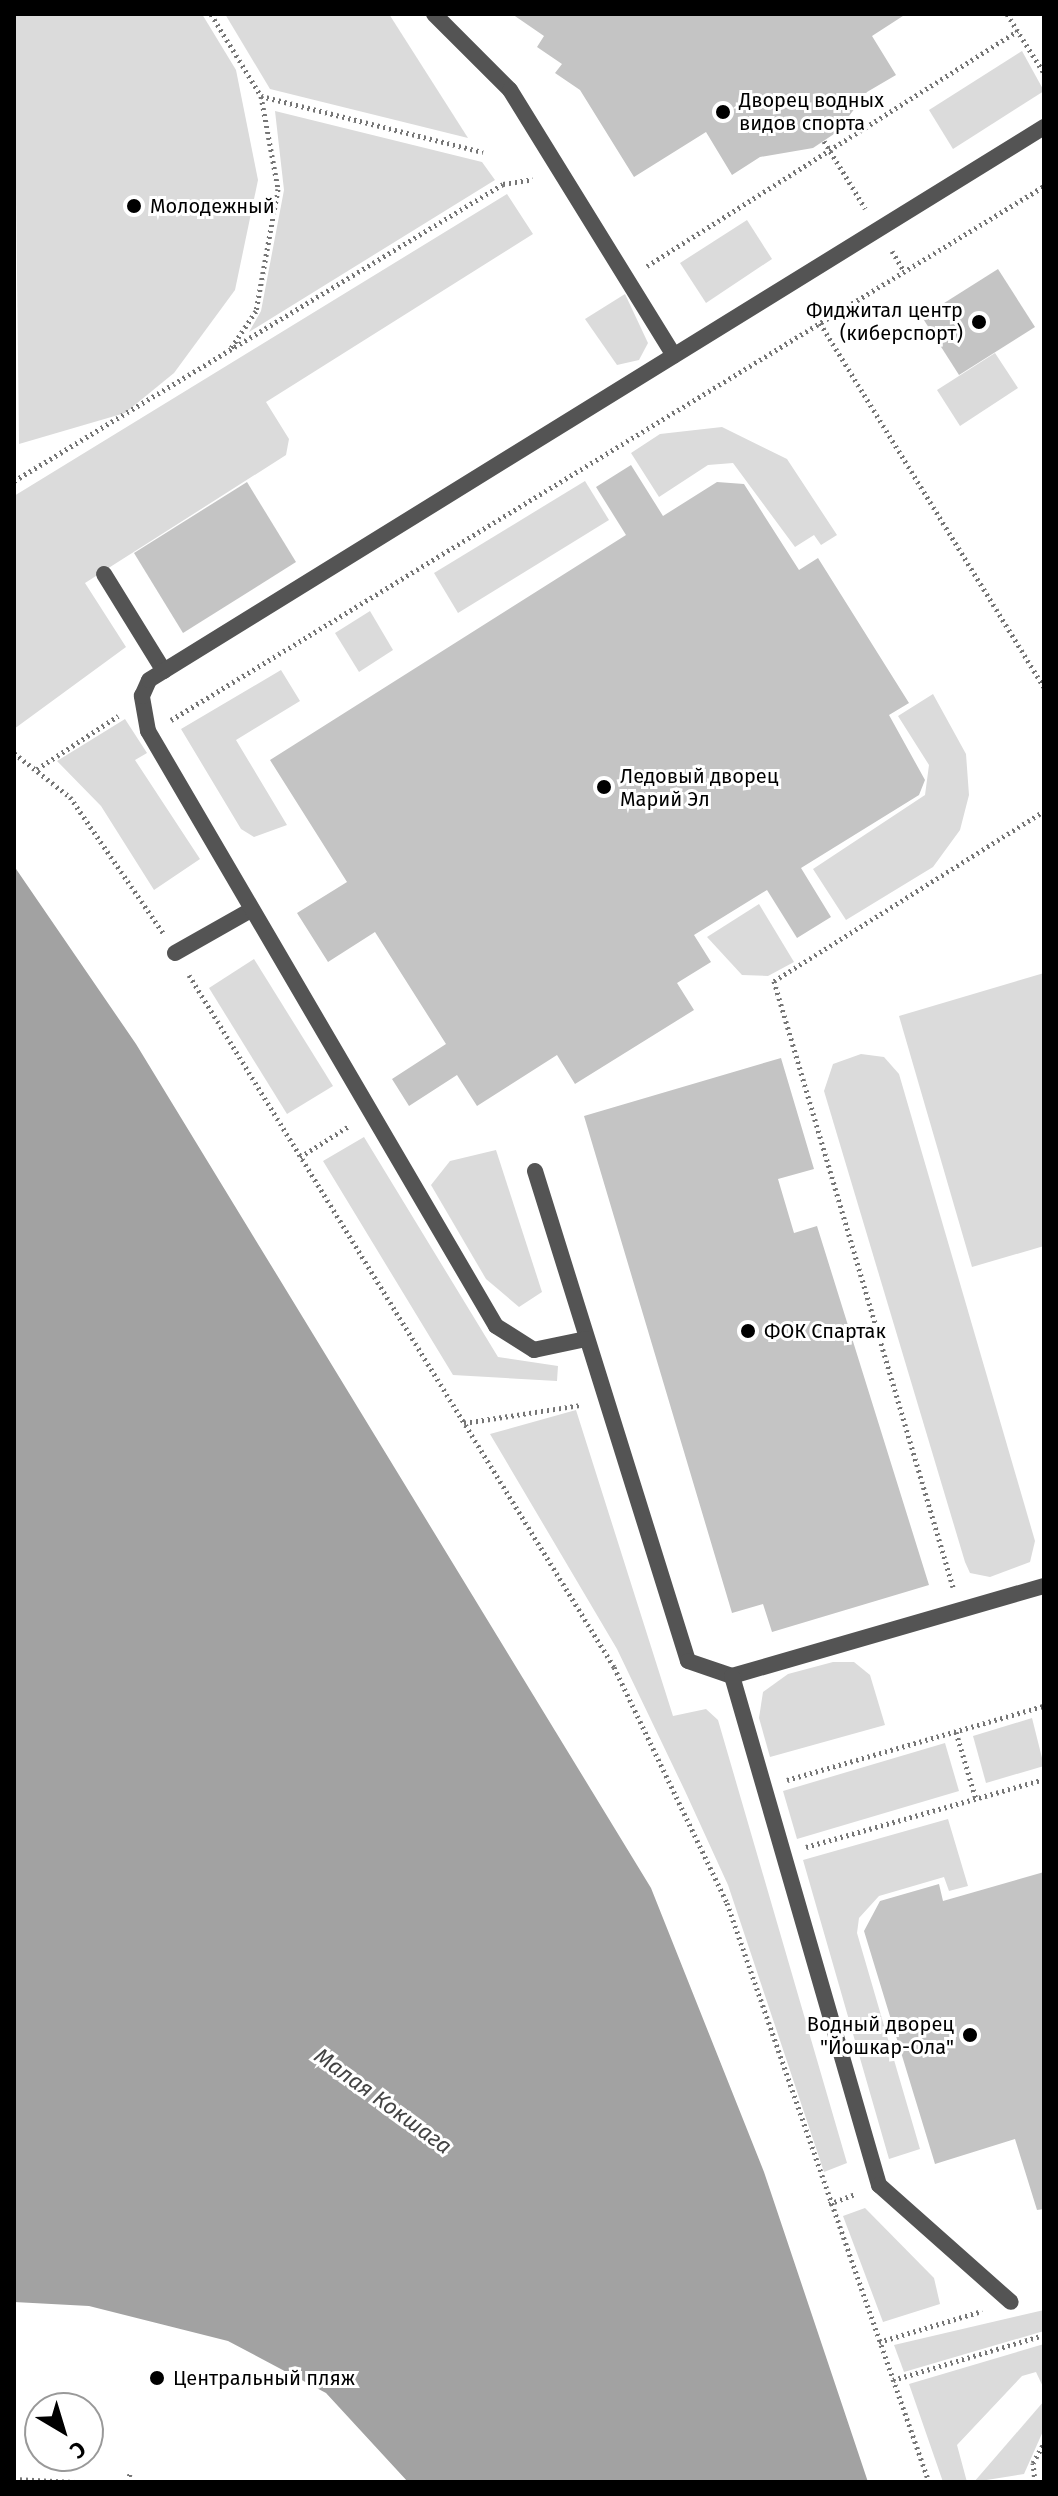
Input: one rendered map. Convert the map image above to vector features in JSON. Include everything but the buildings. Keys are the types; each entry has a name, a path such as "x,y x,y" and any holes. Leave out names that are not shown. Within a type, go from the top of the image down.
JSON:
{"lane":[{"path":"434,14 510,90 674,356"},
{"path":"586,1339 534,1350 496,1326 251,910 143,718 146,688 164,671 1044,127"},
{"path":"104,574 164,671"},
{"path":"175,953 251,910"},
{"path":"535,1171 678,1643 688,1661 732,1676 1044,1586"},
{"path":"732,1676 879,2185 1011,2302"}],"path":[{"path":"211,14 261,96 278,189 256,311 228,352"},
{"path":"1007,14 1044,73"},
{"path":"627,279 1018,31"},
{"path":"261,96 483,152"},
{"path":"14,481 503,184 561,174"},
{"path":"37,769 118,716 171,720 1044,186"},
{"path":"820,323 1044,687"},
{"path":"14,753 37,769 98,832 614,1667 727,1903 929,2482"},
{"path":"960,1610 774,981 1044,811"},
{"path":"300,1157 370,1112"},
{"path":"464,1423 605,1401"},
{"path":"763,1786 1044,1706"},
{"path":"956,1732 976,1799"},
{"path":"782,1853 1044,1779"},
{"path":"879,2342 946,2321"},
{"path":"893,2380 1044,2335"},
{"path":"1044,2443 1033,2463 1037,2482 1044,2480"},
{"path":"128,2482 130,2473"},
{"path":"14,2479 75,2482"}],"shaded area":[{"name":"Молодежный","path":"14,14 202,14 236,70 258,180 235,290 174,373 125,413 19,444"},
{"path":"225,14 389,14 468,138 270,89"},
{"path":"1022,51 1044,91 953,149 929,110"},
{"path":"275,111 482,162 495,180 249,332 261,311 284,190"},
{"path":"507,194 533,234 266,402 289,439 286,455 85,583 126,647 14,729 14,496"},
{"path":"747,220 772,259 706,303 680,263"},
{"path":"625,294 648,343 639,360 617,365 585,319"},
{"path":"995,353 1018,388 960,426 937,390"},
{"path":"722,427 787,459 837,535 821,545 814,535 795,547 733,463 708,465 659,497 631,453 660,434"},
{"path":"585,481 609,520 458,613 434,573"},
{"path":"370,611 393,650 359,672 335,633"},
{"path":"281,670 300,701 236,740 287,825 254,837 241,829 181,729"},
{"path":"933,694 966,754 969,795 960,830 933,867 846,920 813,869 925,795 929,765 898,716"},
{"path":"125,719 147,753 135,760 200,859 154,890 101,806 57,761"},
{"path":"759,904 794,962 768,976 742,975 707,937"},
{"path":"254,959 333,1086 287,1114 209,988"},
{"path":"1044,973 1044,1246 972,1267 899,1016"},
{"path":"861,1054 884,1057 899,1074 1035,1541 1030,1562 990,1577 970,1573 965,1562 824,1091 833,1064"},
{"path":"364,1137 498,1357 558,1366 557,1381 453,1375 323,1161"},
{"path":"496,1150 542,1292 519,1307 486,1279 431,1185 450,1161"},
{"path":"576,1410 673,1716 706,1709 718,1720 847,2163 824,2172 728,1885 617,1649 490,1434"},
{"path":"833,1662 854,1662 870,1675 885,1725 770,1757 759,1718 763,1692 788,1674"},
{"path":"1032,1718 1044,1766 986,1783 973,1736"},
{"path":"945,1743 959,1791 797,1839 783,1791"},
{"path":"948,1819 968,1886 949,1891 944,1877 879,1896 859,1918 857,1933 920,2149 889,2159 803,1860"},
{"path":"865,2208 934,2278 940,2304 883,2322 843,2216"},
{"path":"1044,2310 1044,2331 904,2372 894,2345"},
{"path":"1044,2344 1044,2389 1036,2372 1022,2376 957,2445 967,2482 943,2482 909,2384"},
{"path":"1044,2401 1044,2429 1024,2474 974,2482"}],"water":[{"name":"Малая Кокшага","path":"14,866 136,1044 651,1888 764,2172 868,2482 408,2482 326,2393 228,2341 89,2306 14,2302"}],"place":[{"name":"Дворец водных видов спорта","path":"723,112"},
{"name":"Молодежный","path":"134,206"},
{"name":"Фиджитал центр (киберспорт)","path":"979,322"},
{"name":"Ледовый дворец Марий Эл","path":"604,787"},
{"name":"ФОК Спартак","path":"748,1331"},
{"name":"Водный дворец \"Йошкар-Ола\"","path":"970,2035"},
{"name":"Центральный пляж","path":"157,2378"}]}
